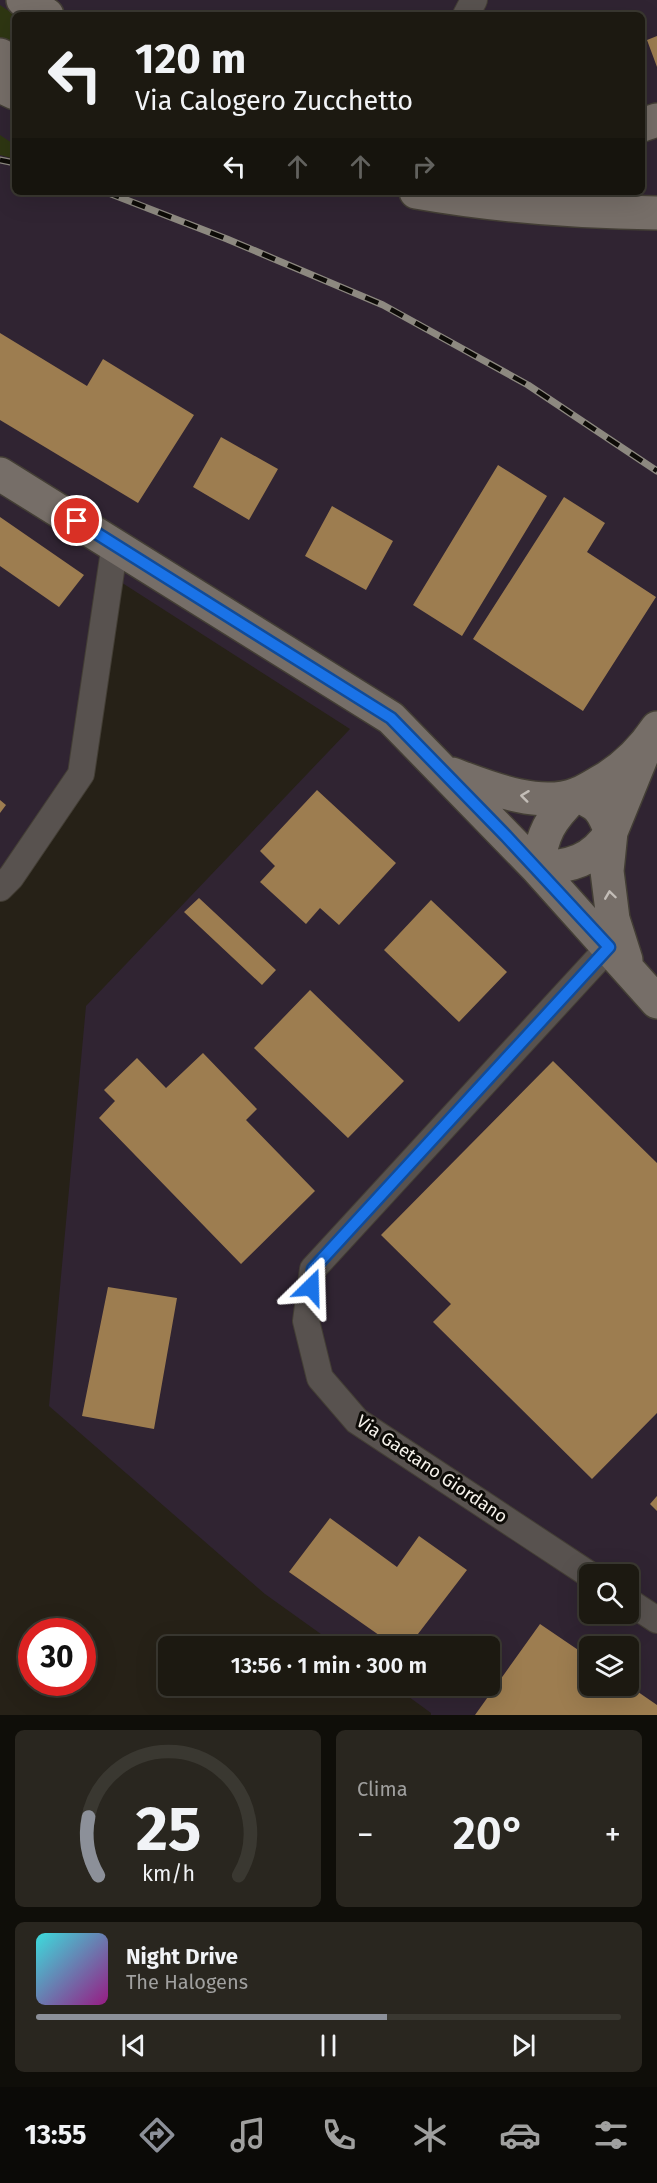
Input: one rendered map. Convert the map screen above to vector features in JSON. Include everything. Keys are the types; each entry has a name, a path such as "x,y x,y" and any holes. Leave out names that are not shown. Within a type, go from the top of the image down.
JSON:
{"main road":[{"path":"23,0 42,12"},
{"path":"433,195 585,212 657,213"},
{"path":"0,474 116,544 391,718 537,868 657,1002"},
{"path":"537,868 546,831 555,815 575,795 617,771 653,734"},
{"path":"537,868 561,867 583,860 602,847 611,832 653,734"},
{"path":"444,771 518,796 550,799 575,795 592,801 602,811 611,832 607,871 620,959"}],"street":[{"path":"0,888 11,877 81,774 116,544"},
{"name":"Via Gaetano Giordano","path":"579,1568 357,1421 321,1378 306,1321 313,1269 620,959"},
{"path":"639,1608 657,1620"}],"shaded area":[{"path":"0,0 657,0 657,1715 431,1715 408,1696 500,1696 500,1636 324,1636 265,1594 49,1406 86,1006 350,729 102,570 75,771 0,871"}],"green space":[{"path":"0,5 12,13 12,46 0,41"},
{"path":"0,135 12,143 12,158 0,155"}],"building":[{"path":"657,36 657,67 647,40"},
{"path":"0,333 87,386 103,359 194,415 138,503 0,420"},
{"path":"221,437 278,469 249,520 193,487"},
{"path":"498,465 547,496 462,636 413,605"},
{"path":"564,497 605,523 587,552 656,597 583,711 473,639"},
{"path":"332,506 393,541 366,590 305,556"},
{"path":"0,517 84,575 59,607 0,566"},
{"path":"317,790 396,863 339,925 320,908 306,924 260,882 275,866 260,851"},
{"path":"0,800 6,805 0,813"},
{"path":"199,898 276,970 262,985 184,912"},
{"path":"431,900 507,972 459,1022 384,950"},
{"path":"310,990 404,1081 348,1138 254,1048"},
{"path":"203,1053 257,1109 246,1120 315,1191 241,1264 99,1118 115,1101 104,1090 137,1058 166,1088"},
{"path":"553,1061 657,1163 657,1413 592,1479 433,1322 451,1304 381,1235"},
{"path":"108,1287 177,1298 154,1429 82,1416"},
{"path":"657,1496 657,1511 650,1504"},
{"path":"330,1518 397,1567 419,1536 467,1570 416,1636 380,1636 289,1572"},
{"path":"540,1624 579,1651 579,1696 639,1696 639,1693 657,1705 657,1715 475,1715 489,1696 500,1696 500,1680"}],"railway":[{"path":"0,160 12,162"},
{"path":"114,195 227,239 383,305 528,385 657,471"}],"route":[{"path":"77,521 391,718 537,868 609,947 313,1269 311,1287"}]}
